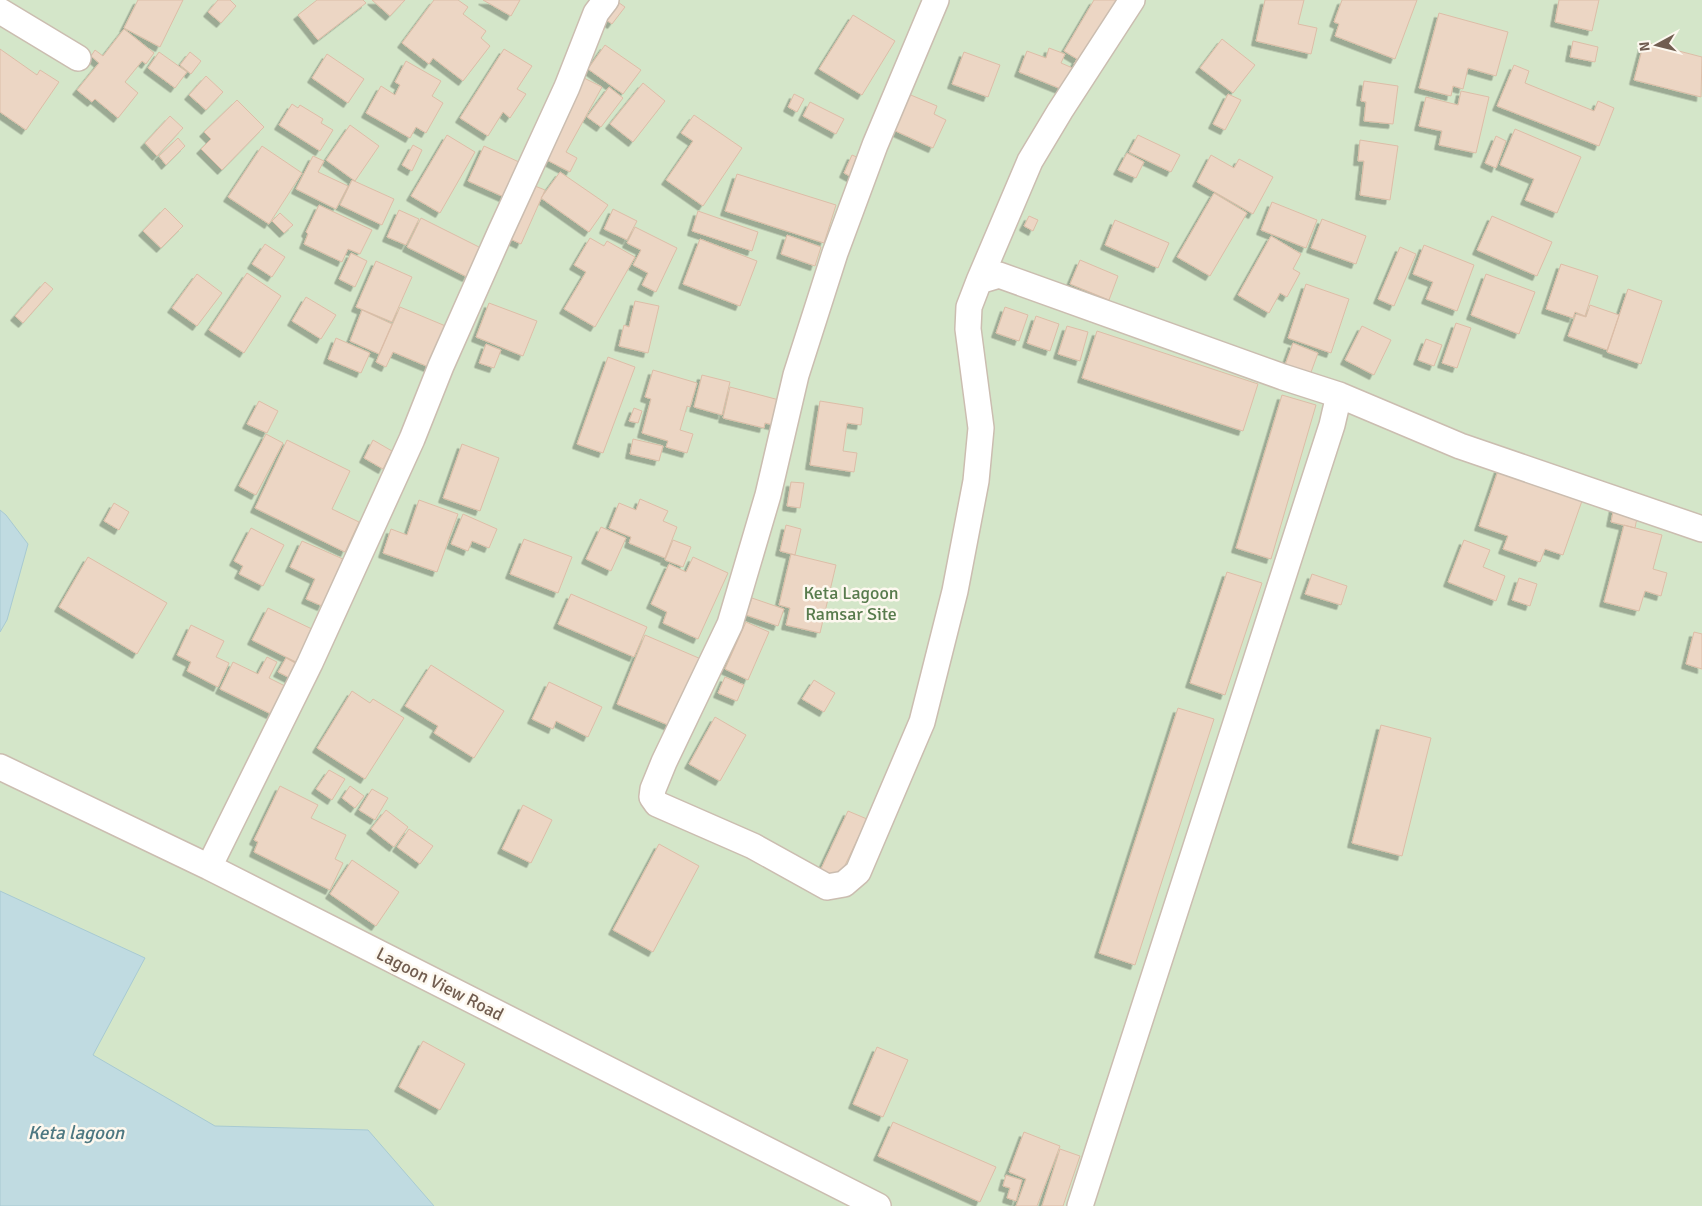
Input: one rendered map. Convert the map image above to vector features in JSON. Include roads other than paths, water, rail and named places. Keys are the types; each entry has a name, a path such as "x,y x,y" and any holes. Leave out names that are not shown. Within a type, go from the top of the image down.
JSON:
{"street":[{"path":"209,868 310,663 412,439 441,366 496,242 568,87 596,13 606,0"},
{"path":"936,0 875,145 832,263 796,375 768,495 730,624 664,762 653,789 652,797 657,804 753,846 827,886 844,884 858,872 922,722 955,591 976,481 981,428 968,329 969,307 1030,161 1132,0"},
{"path":"0,11 78,58"},
{"path":"979,281 999,275 1283,378 1339,395 1460,446 1702,529"},
{"path":"1080,1206 1332,425 1339,395"},
{"name":"Lagoon View Road","path":"0,767 209,868 878,1206"}],"water":[{"path":"0,510 28,544 7,620 0,632"},
{"name":"Keta lagoon","path":"0,891 145,958 93,1055 215,1126 368,1130 434,1206 0,1206"}],"park label":[{"name":"Keta Lagoon Ramsar Site","path":"851,603"}]}
